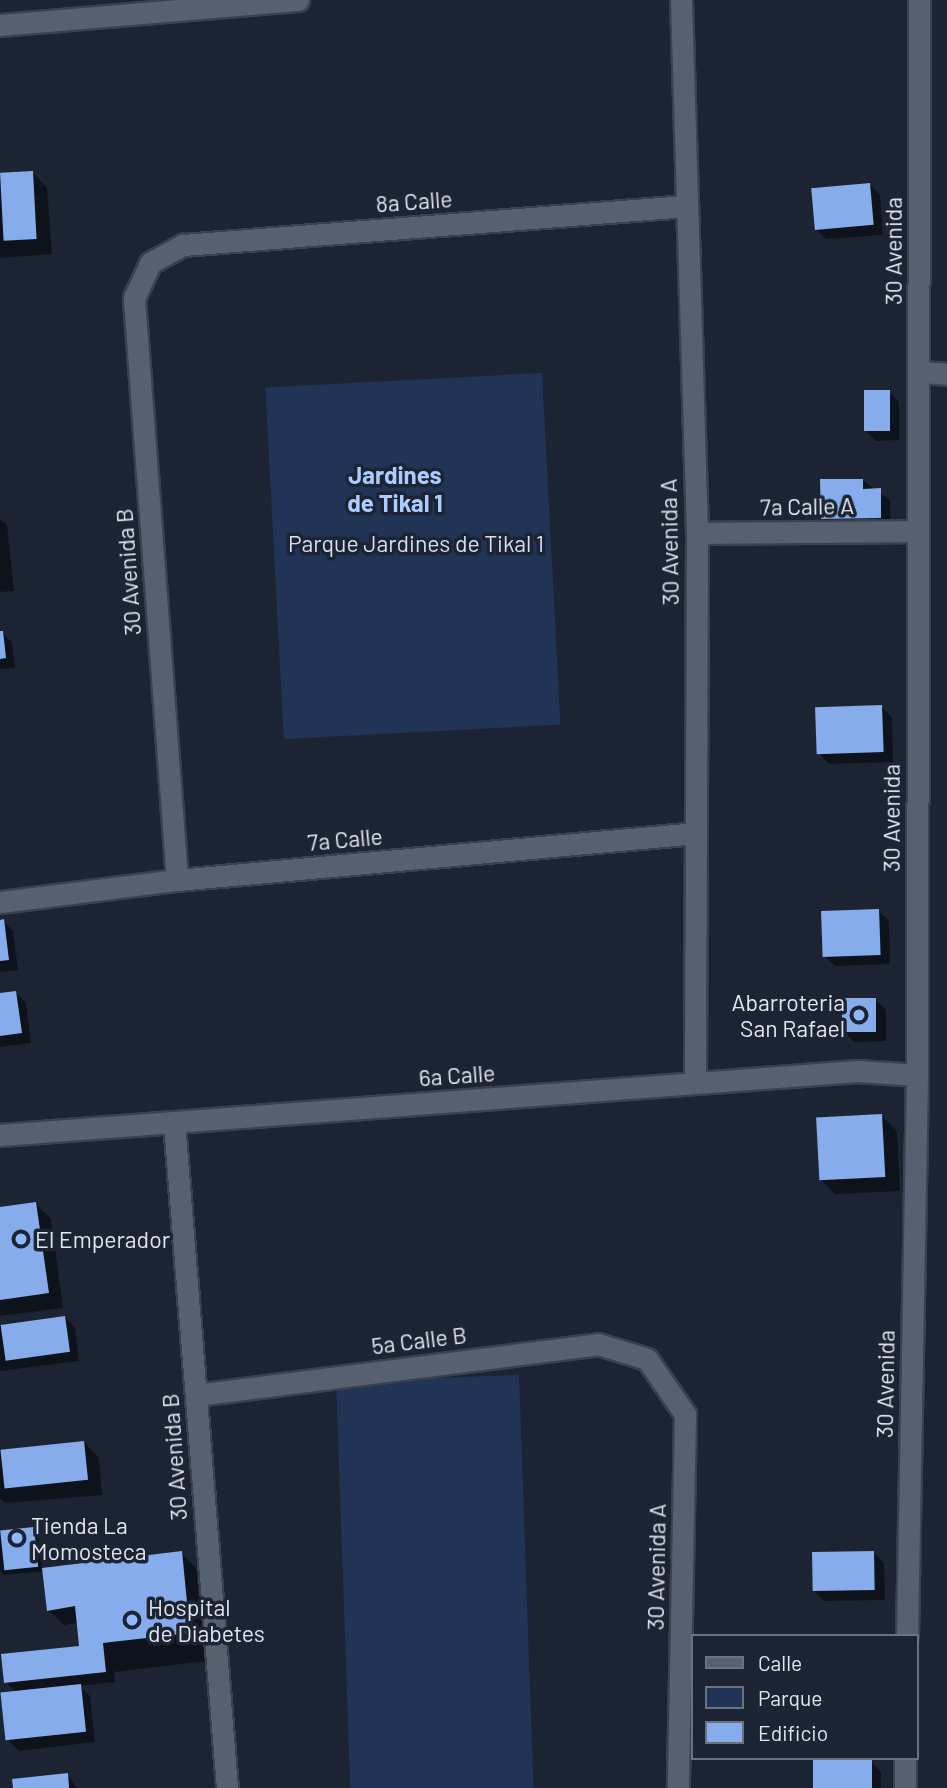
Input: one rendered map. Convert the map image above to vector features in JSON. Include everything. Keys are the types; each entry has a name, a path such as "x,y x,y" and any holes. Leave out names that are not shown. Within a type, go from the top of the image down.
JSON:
{"street":[{"path":"0,25 298,0"},
{"name":"30 Avenida A","path":"681,0 697,533 695,1083"},
{"name":"30 Avenida","path":"907,1634 917,1075 919,0"},
{"name":"8a Calle","path":"150,263 183,245 686,206"},
{"name":"30 Avenida B","path":"150,263 134,298 177,880"},
{"path":"920,372 947,374"},
{"name":"7a Calle A","path":"697,533 918,531"},
{"name":"7a Calle","path":"0,902 177,880 696,833"},
{"name":"6a Calle","path":"0,1135 859,1071 917,1075"},
{"name":"30 Avenida B","path":"174,1122 226,1788"},
{"name":"5a Calle B","path":"196,1395 598,1344 647,1359"},
{"name":"30 Avenida A","path":"647,1359 685,1415 678,1788"},
{"path":"905,1760 905,1788"}],"green space":[{"name":"Parque Jardines de Tikal 1","path":"542,373 560,725 284,739 265,387"},
{"path":"519,1375 533,1788 350,1788 336,1381"}],"building":[{"path":"33,171 37,239 4,241 0,173"},
{"path":"870,183 874,225 815,230 811,188"},
{"path":"864,390 890,390 890,431 864,431"},
{"path":"820,479 863,479 863,489 881,488 881,518 821,519"},
{"path":"0,631 3,631 6,658 0,659"},
{"path":"882,705 884,752 817,754 815,707"},
{"path":"879,909 881,955 823,957 821,911"},
{"path":"4,919 9,960 0,961 0,920"},
{"path":"16,991 22,1033 0,1036 0,993"},
{"name":"Abarroteria San Rafael","path":"842,998 876,998 876,1032 842,1032"},
{"path":"882,1114 885,1177 819,1180 816,1117"},
{"name":"El Emperador","path":"36,1202 49,1293 0,1300 0,1207"},
{"path":"65,1316 70,1352 6,1361 1,1325"},
{"path":"84,1441 88,1480 5,1489 0,1450"},
{"path":"34,1527 38,1567 4,1570 0,1531"},
{"path":"182,1551 190,1633 103,1643 106,1672 4,1683 1,1654 79,1646 75,1606 47,1611 42,1568"},
{"path":"874,1551 875,1590 813,1591 812,1552"},
{"path":"81,1684 86,1732 5,1740 0,1692"},
{"path":"813,1760 872,1760 872,1788 813,1788"},
{"path":"68,1773 69,1788 13,1788 12,1779"}],"place":[{"name":"Abarroteria San Rafael","path":"859,1015"},
{"name":"El Emperador","path":"21,1239"},
{"name":"Tienda La Momosteca","path":"17,1538"},
{"name":"Hospital de Diabetes","path":"132,1620"}],"district":[{"name":"Jardines de Tikal 1","path":"395,489"}]}
